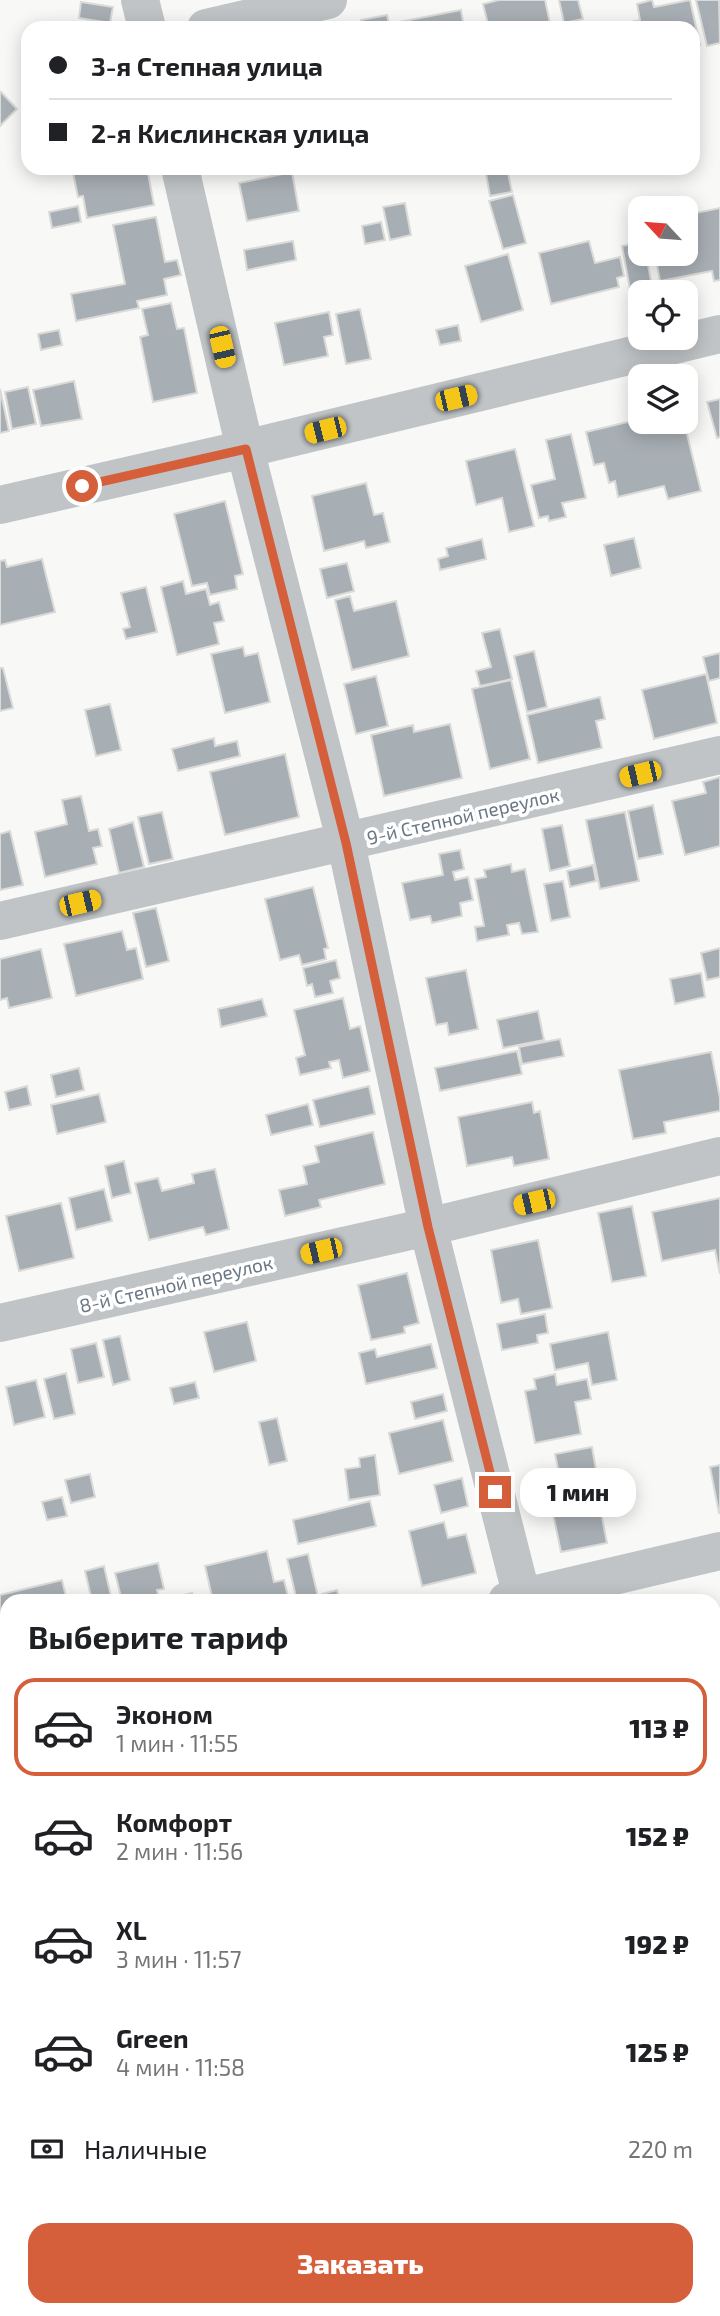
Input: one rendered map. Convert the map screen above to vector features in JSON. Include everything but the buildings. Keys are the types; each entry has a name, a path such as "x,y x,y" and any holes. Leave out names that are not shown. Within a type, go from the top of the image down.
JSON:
{"street":[{"path":"139,0 145,21"},
{"path":"236,21 328,0"},
{"path":"182,175 246,449 346,843 428,1227 517,1594"},
{"path":"0,505 246,449 720,334"},
{"name":"9-й Степной переулок","path":"0,920 346,843 720,755"},
{"name":"8-й Степной переулок","path":"0,1323 428,1227 720,1156"},
{"path":"543,1594 720,1551"}],"route":[{"path":"82,486 246,449 346,843 428,1227 495,1492"}]}
